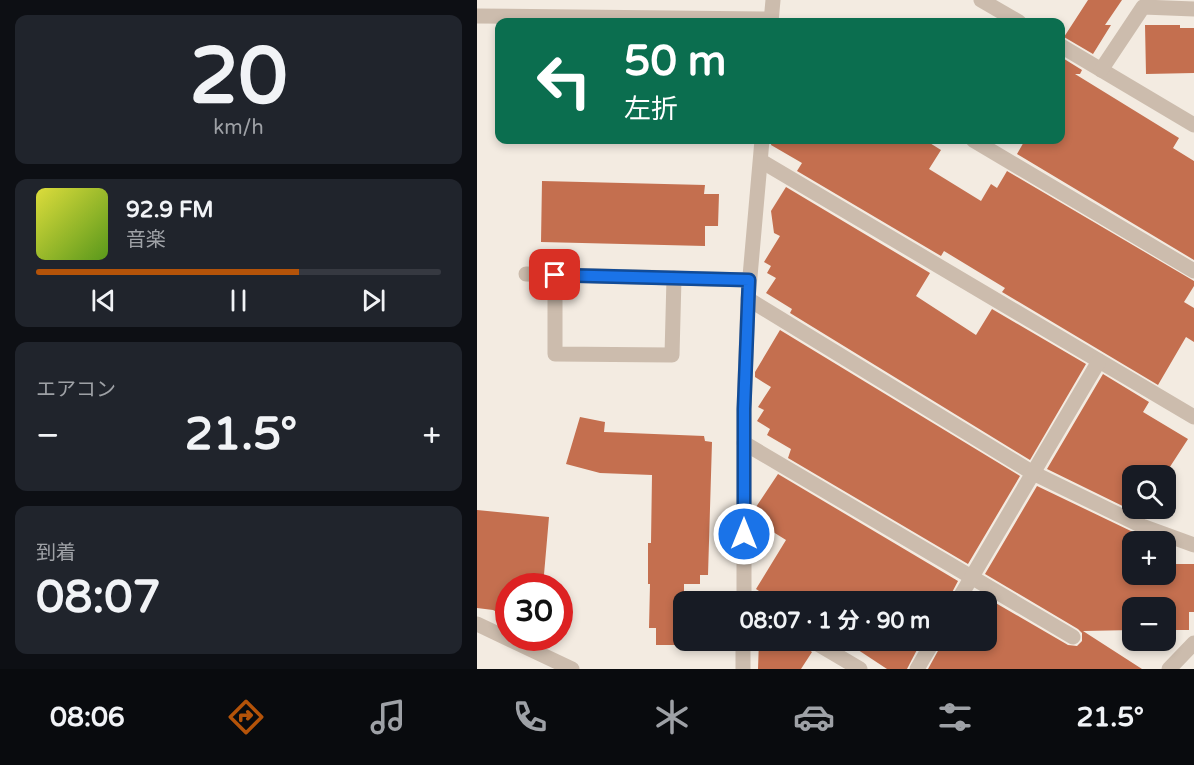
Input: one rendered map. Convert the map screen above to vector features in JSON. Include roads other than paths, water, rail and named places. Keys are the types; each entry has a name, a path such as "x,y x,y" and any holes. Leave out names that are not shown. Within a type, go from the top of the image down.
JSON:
{"street":[{"path":"773,0 773,18"},
{"path":"981,0 1012,18"},
{"path":"1101,70 1143,7 1194,9"},
{"path":"477,16 595,18"},
{"path":"1065,48 1194,125"},
{"path":"744,591 744,443 748,299 762,144"},
{"path":"980,144 1194,271"},
{"path":"761,161 1194,417"},
{"path":"526,274 749,280"},
{"path":"555,275 555,354 672,355 673,278"},
{"path":"748,299 1033,473 1142,526 1194,545"},
{"path":"963,591 1099,361"},
{"path":"744,443 1073,637"},
{"path":"477,624 572,669"},
{"path":"1169,669 1194,643"},
{"path":"743,651 743,669"},
{"path":"830,651 860,669"},
{"path":"917,669 928,651"}]}
